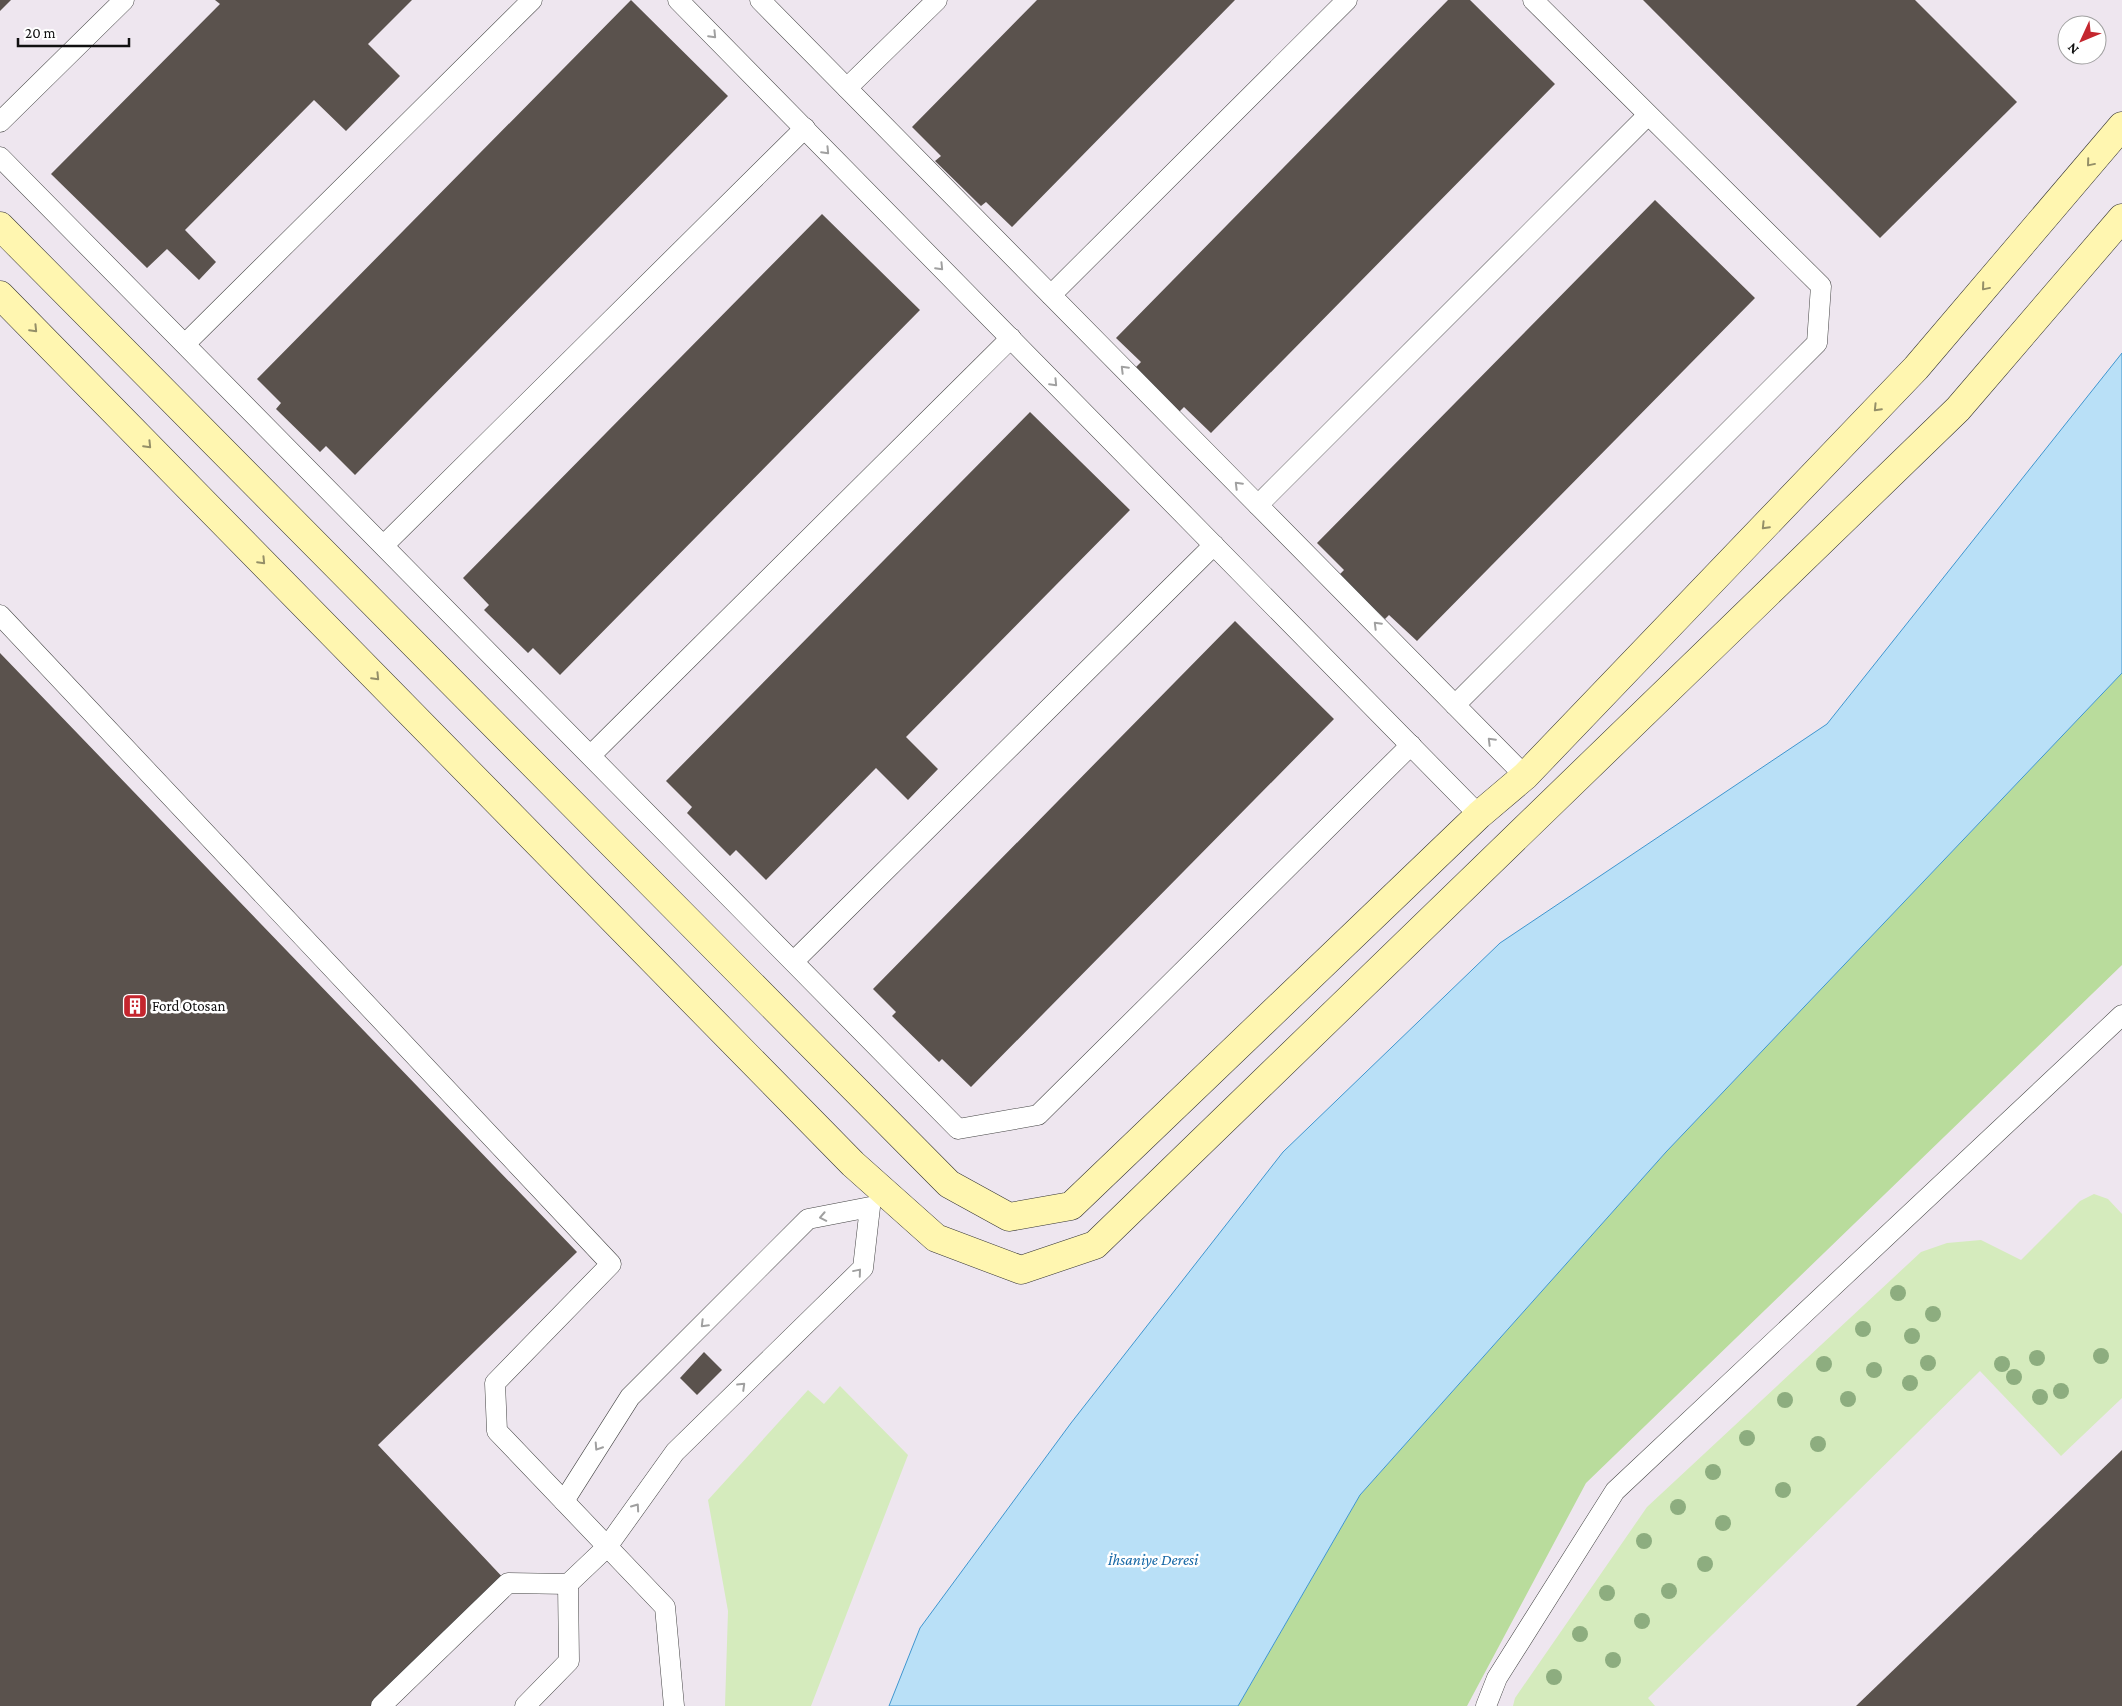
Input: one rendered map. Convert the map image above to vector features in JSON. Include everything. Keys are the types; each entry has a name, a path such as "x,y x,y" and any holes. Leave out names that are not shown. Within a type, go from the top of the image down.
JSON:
{"main road":[{"path":"0,226 949,1184 1009,1217 1071,1206 1479,815 1525,776 1916,368 2122,126"},
{"path":"0,295 853,1164 936,1238 1021,1270 1095,1245 1958,409 2122,218"}],"lane":[{"path":"0,122 124,0"},
{"path":"185,344 532,0"},
{"path":"678,0 1479,815"},
{"path":"760,0 1525,776"},
{"path":"847,88 937,0"},
{"path":"1051,295 1347,0"},
{"path":"1455,705 1817,343 1821,286 1533,0"},
{"path":"1258,505 1648,114"},
{"path":"384,545 804,128"},
{"path":"0,156 958,1129 1038,1115 1411,745"},
{"path":"591,755 1011,338"},
{"path":"794,961 1214,545"},
{"path":"0,616 611,1264 494,1383 498,1431 665,1607 674,1706"},
{"path":"1486,1706 1497,1678 1615,1491 2122,1015"},
{"path":"381,1706 508,1583 568,1584 607,1547 675,1452 863,1268 870,1208 808,1219 630,1397 564,1501"},
{"path":"525,1706 569,1661 568,1584"}],"shaded area":[{"path":"0,0 2122,0 2122,1706 0,1706"}],"green space":[{"path":"2122,673 2122,965 1586,1483 1467,1706 1238,1706 1360,1495 1666,1152"},
{"path":"2094,1194 2108,1199 2122,1214 2122,1398 2061,1456 1980,1371 1648,1698 1655,1706 1513,1706 1515,1698 1647,1507 1921,1252 1947,1243 1981,1240 2021,1260 2080,1201"},
{"path":"840,1386 908,1455 811,1706 725,1706 728,1611 708,1500 808,1390 824,1404"}],"water":[{"name":"İhsaniye Deresi","path":"2122,353 2122,673 1666,1152 1360,1495 1238,1706 889,1706 920,1628 1071,1423 1283,1152 1500,943 1827,724"}],"building":[{"path":"0,0 11,0 0,11"},
{"path":"215,0 412,0 368,44 400,76 346,131 314,100 185,230 216,262 199,280 167,249 147,268 51,174 220,4"},
{"path":"631,0 728,96 355,475 326,446 320,452 276,409 281,403 257,379"},
{"path":"1037,0 1235,0 1012,227 986,202 981,206 935,161 941,156 912,127"},
{"path":"1448,0 1470,0 1555,84 1211,433 1184,407 1179,412 1135,368 1141,362 1116,338"},
{"path":"1643,0 1915,0 2017,102 1880,238"},
{"path":"1655,200 1755,298 1417,641 1389,615 1385,619 1339,575 1344,570 1317,543"},
{"path":"822,214 920,310 560,675 533,648 528,653 484,610 489,605 463,578"},
{"path":"1030,412 1130,510 906,737 938,769 908,800 876,768 766,880 736,850 730,856 687,813 692,807 666,781"},
{"path":"1235,621 1334,719 971,1087 942,1059 939,1062 892,1016 896,1012 873,989"},
{"name":"Ford Otosan","path":"0,653 577,1252 378,1445 508,1583 382,1706 0,1706"},
{"path":"704,1352 722,1370 697,1395 680,1378"},
{"path":"2122,1450 2122,1706 1856,1706"}],"place":[{"name":"Ford Otosan","path":"135,1006"}]}
